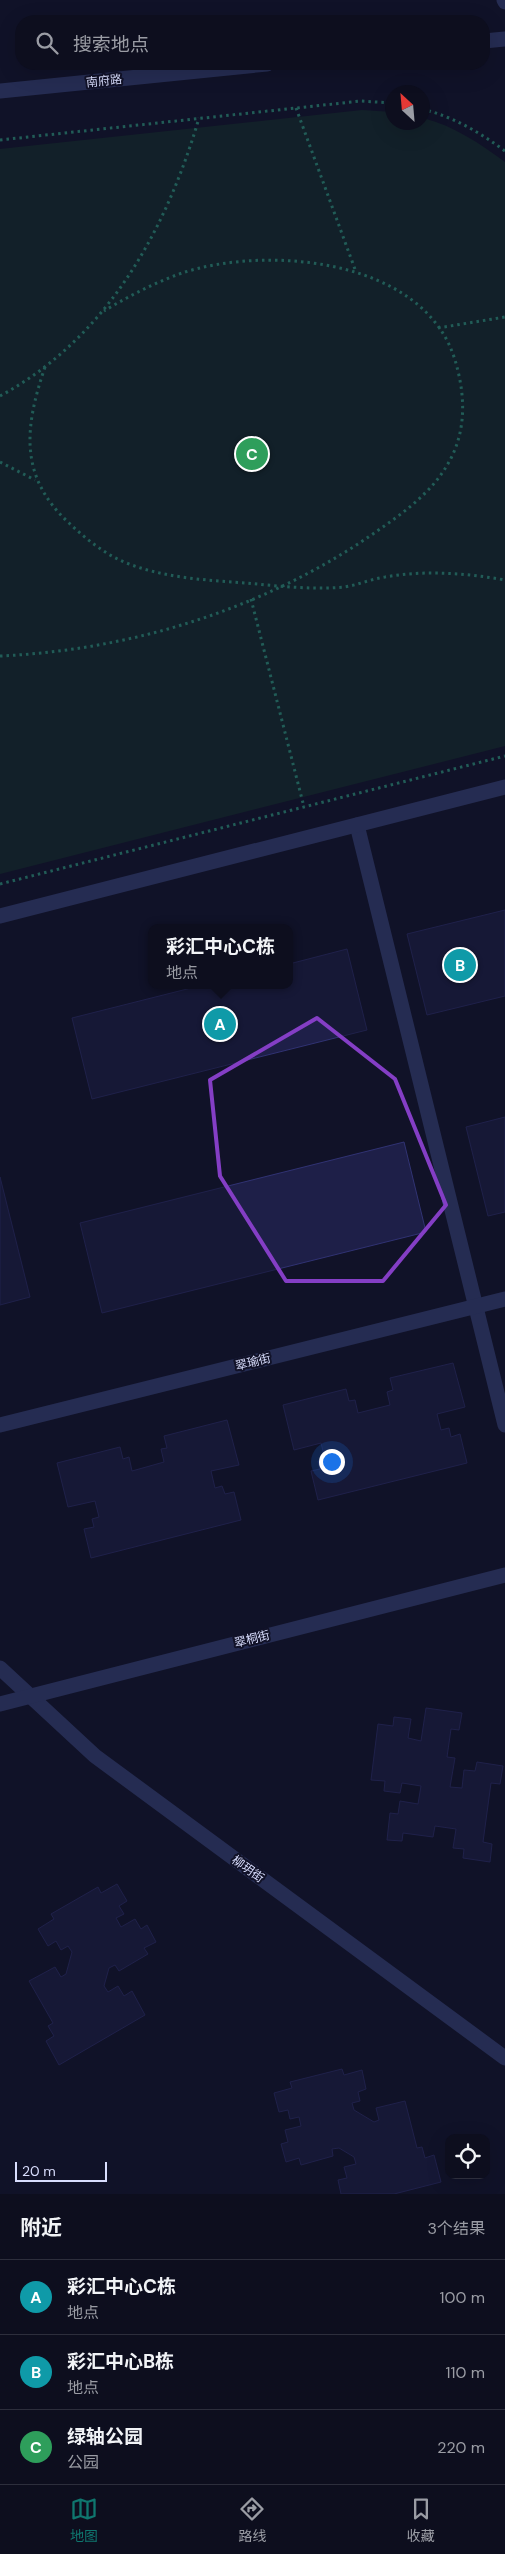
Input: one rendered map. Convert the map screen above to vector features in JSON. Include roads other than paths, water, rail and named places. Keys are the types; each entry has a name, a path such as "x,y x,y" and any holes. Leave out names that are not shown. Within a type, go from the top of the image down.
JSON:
{"street":[{"path":"490,40 505,39"},
{"name":"南府路","path":"0,91 208,70"},
{"path":"0,916 505,787"},
{"path":"356,825 505,1425"},
{"name":"翠瑜街","path":"0,1425 505,1299"},
{"name":"翠桐街","path":"0,1704 505,1575"},
{"name":"柳玥街","path":"0,1668 94,1756 505,2058"}],"place":[{"name":"绿轴公园","path":"252,454"},
{"name":"彩汇中心B栋","path":"460,965"},
{"name":"彩汇中心C栋","path":"220,1024"}]}
